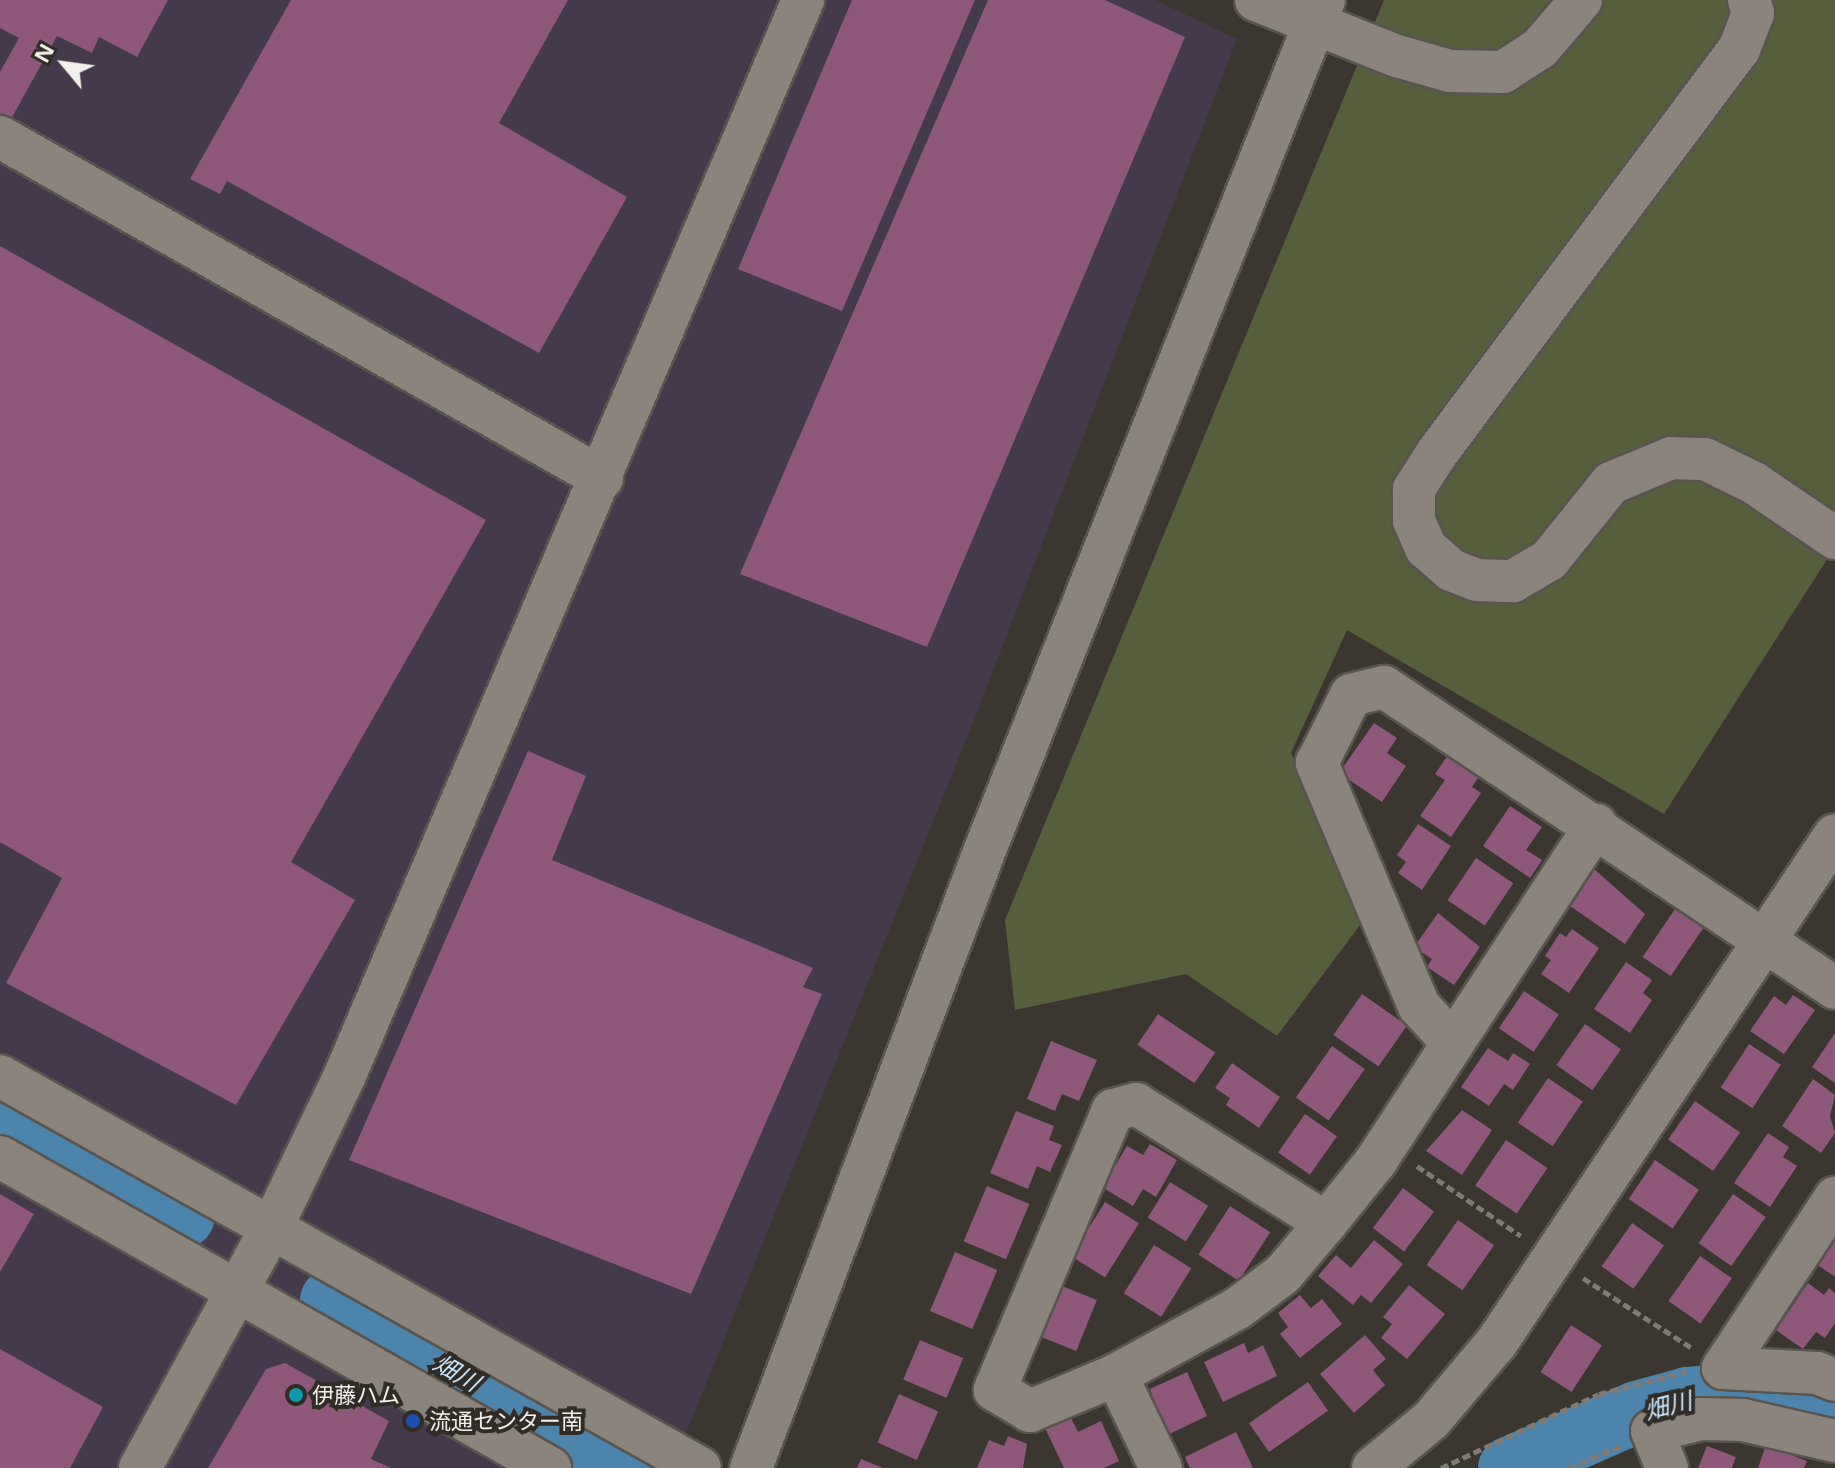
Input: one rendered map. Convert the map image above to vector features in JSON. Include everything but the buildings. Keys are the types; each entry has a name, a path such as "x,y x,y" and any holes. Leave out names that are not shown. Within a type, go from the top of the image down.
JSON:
{"street":[{"path":"140,1468 238,1293 345,1075 602,478 803,0"},
{"path":"1256,0 1319,13 1450,71 1503,72 1540,48 1581,0"},
{"path":"1749,0 1753,13 1739,49 1437,453 1414,489 1414,521 1426,548 1451,570 1477,580 1513,581 1549,560 1611,483 1638,468 1682,458 1705,459 1754,483 1835,538"},
{"path":"751,1468 986,847 1319,13"},
{"path":"0,137 602,478"},
{"path":"1452,1042 1419,1006 1317,763 1351,695 1384,687 1596,825 1835,988"},
{"path":"1326,1223 1136,1104 1113,1110 995,1390 1030,1411 1116,1375 1238,1308 1283,1274 1326,1223 1376,1161 1596,825"},
{"path":"1373,1468 1431,1420 1474,1373 1835,835"},
{"path":"0,1076 700,1468"},
{"path":"0,1157 550,1468"},
{"path":"1723,1368 1835,1198"},
{"path":"1723,1368 1817,1373 1835,1380"},
{"path":"1116,1375 1161,1468"},
{"path":"1660,1450 1701,1419 1743,1420 1835,1441"}],"path":[{"path":"1441,1468 1599,1394 1662,1375 1723,1368"},
{"path":"1569,1468 1660,1450"}],"shaded area":[{"path":"0,0 1155,0 1237,39 972,725 672,1468 0,1468"}],"green space":[{"path":"1384,0 1835,0 1835,547 1664,814 1347,630 1291,753 1366,917 1277,1036 1186,974 1015,1010 1005,920"}],"waterway":[{"name":"畑川","path":"0,1113 184,1217"},
{"name":"畑川","path":"331,1300 624,1468"},
{"name":"畑川","path":"1509,1468 1637,1412 1688,1398 1736,1394 1794,1400 1835,1413"}],"place":[{"name":"伊藤ハム","path":"296,1395"},
{"name":"流通センター南","path":"413,1421"}]}
